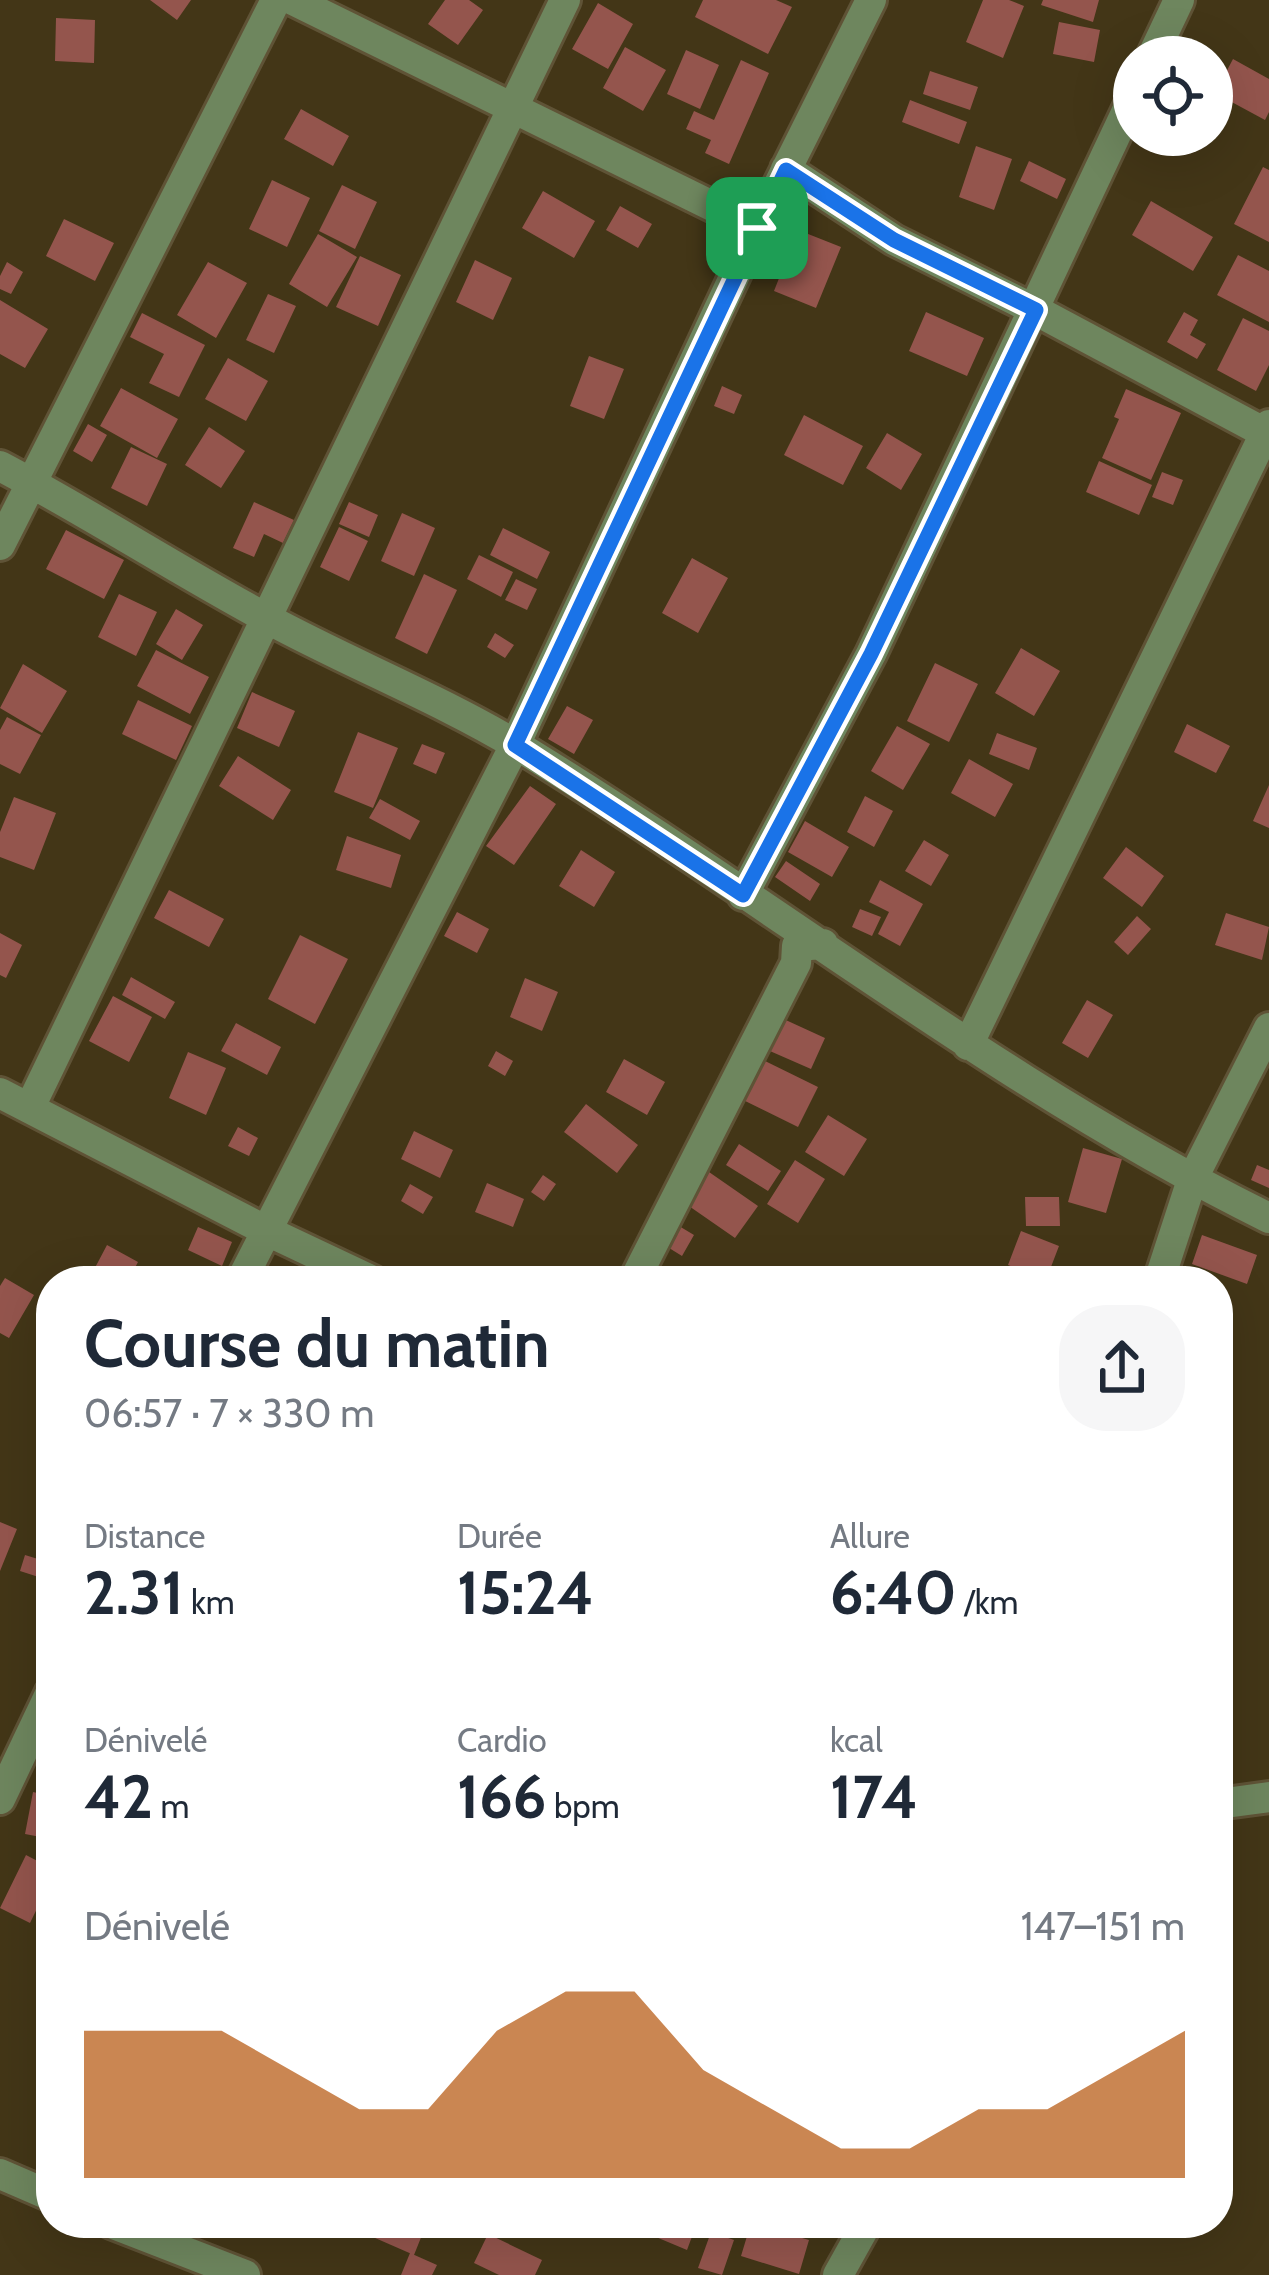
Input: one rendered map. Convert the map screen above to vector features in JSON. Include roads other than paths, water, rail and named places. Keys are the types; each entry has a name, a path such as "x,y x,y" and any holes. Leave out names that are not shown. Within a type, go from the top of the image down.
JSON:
{"street":[{"path":"0,545 276,0"},
{"path":"293,0 757,228"},
{"path":"30,1107 565,0"},
{"path":"248,1266 515,745 757,228 871,0"},
{"path":"1162,36 1178,0"},
{"path":"743,895 871,654 1113,142"},
{"path":"786,170 894,240 1268,431 968,1045"},
{"path":"0,466 268,619 515,745 823,944 968,1045 1192,1180 1269,1218"},
{"path":"642,1266 796,963 797,946 823,944"},
{"path":"1164,1266 1192,1180 1269,1028"},
{"path":"0,1093 341,1266"},
{"path":"0,1799 36,1755"},
{"path":"1233,1802 1269,1797"},
{"path":"0,2174 36,2190"},
{"path":"150,2238 245,2275"},
{"path":"838,2275 859,2238"}]}
